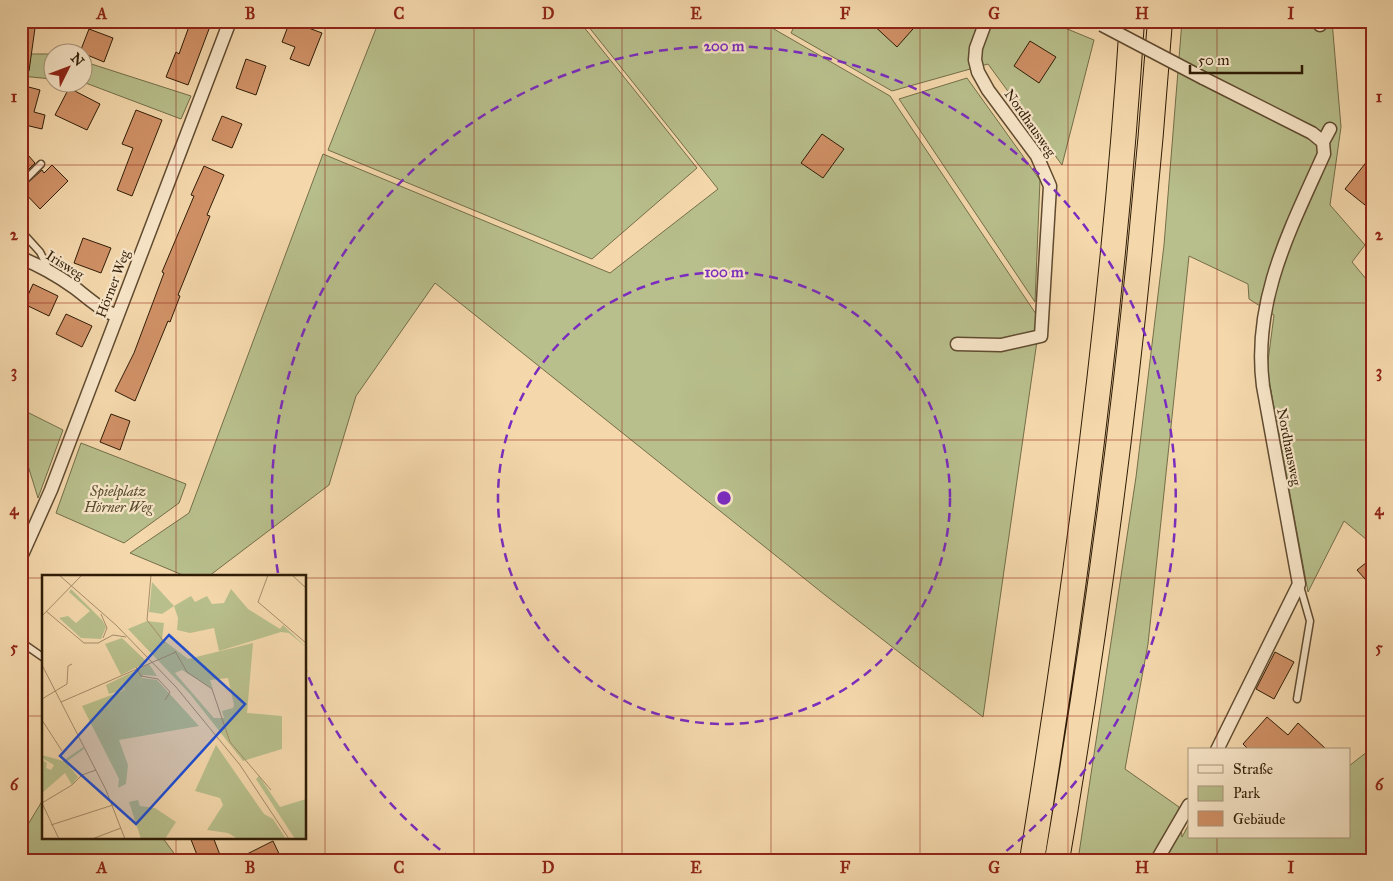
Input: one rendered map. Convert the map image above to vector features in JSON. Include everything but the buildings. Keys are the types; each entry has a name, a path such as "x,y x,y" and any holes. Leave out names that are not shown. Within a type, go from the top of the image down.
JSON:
{"highway":[{"path":"1032,860 1062,676 1105,343 1132,21"},
{"path":"1057,860 1084,702 1130,349 1148,179 1160,21"}],"street":[{"name":"Hörner Weg","path":"21,557 51,490 230,21"},
{"name":"Nordhausweg","path":"957,344 1001,345 1041,336 1050,186 1037,156 988,90 978,72 976,48 986,21"},
{"path":"1098,23 1312,133 1323,142"},
{"name":"Nordhausweg","path":"1299,584 1263,386 1260,361 1261,329 1267,297 1282,250 1324,154 1323,142 1330,129"},
{"name":"Irisweg","path":"21,258 50,271 104,311 117,316"},
{"path":"1218,748 1299,584"},
{"path":"1157,860 1188,807"}],"lane":[{"path":"21,184 41,164"},
{"path":"21,231 40,252 50,271"},
{"path":"1296,699 1310,621 1299,584"},
{"path":"21,642 42,657"}],"green space":[{"path":"379,21 579,21 697,168 592,259 328,150"},
{"path":"584,21 760,21 890,96 1040,320 983,717 825,595 435,283 356,396 329,485 210,575 183,575 130,553 189,513 323,154 610,273 718,189"},
{"path":"797,21 1048,21 1094,40 1062,165 988,64 892,91 791,33"},
{"path":"1182,21 1332,21 1341,127 1330,205 1365,245 1352,262 1372,286 1372,544 1344,521 1308,592 1267,369 1274,315 1249,299 1248,284 1189,256 1148,644 1125,769 1179,807 1182,837 1188,826 1188,838 1350,838 1350,765 1372,748 1372,860 1078,860 1136,477 1164,245"},
{"path":"21,54 42,54 42,78 21,76"},
{"path":"92,64 191,96 181,119 92,85"},
{"path":"967,78 1040,180 1035,302 899,99"},
{"path":"21,405 23,410 63,430 38,498 21,443"},
{"name":"Spielplatz Hörner Weg","path":"81,443 186,484 179,503 124,543 56,513"},
{"path":"42,801 42,838 163,838 179,860 21,860 21,836"}]}
